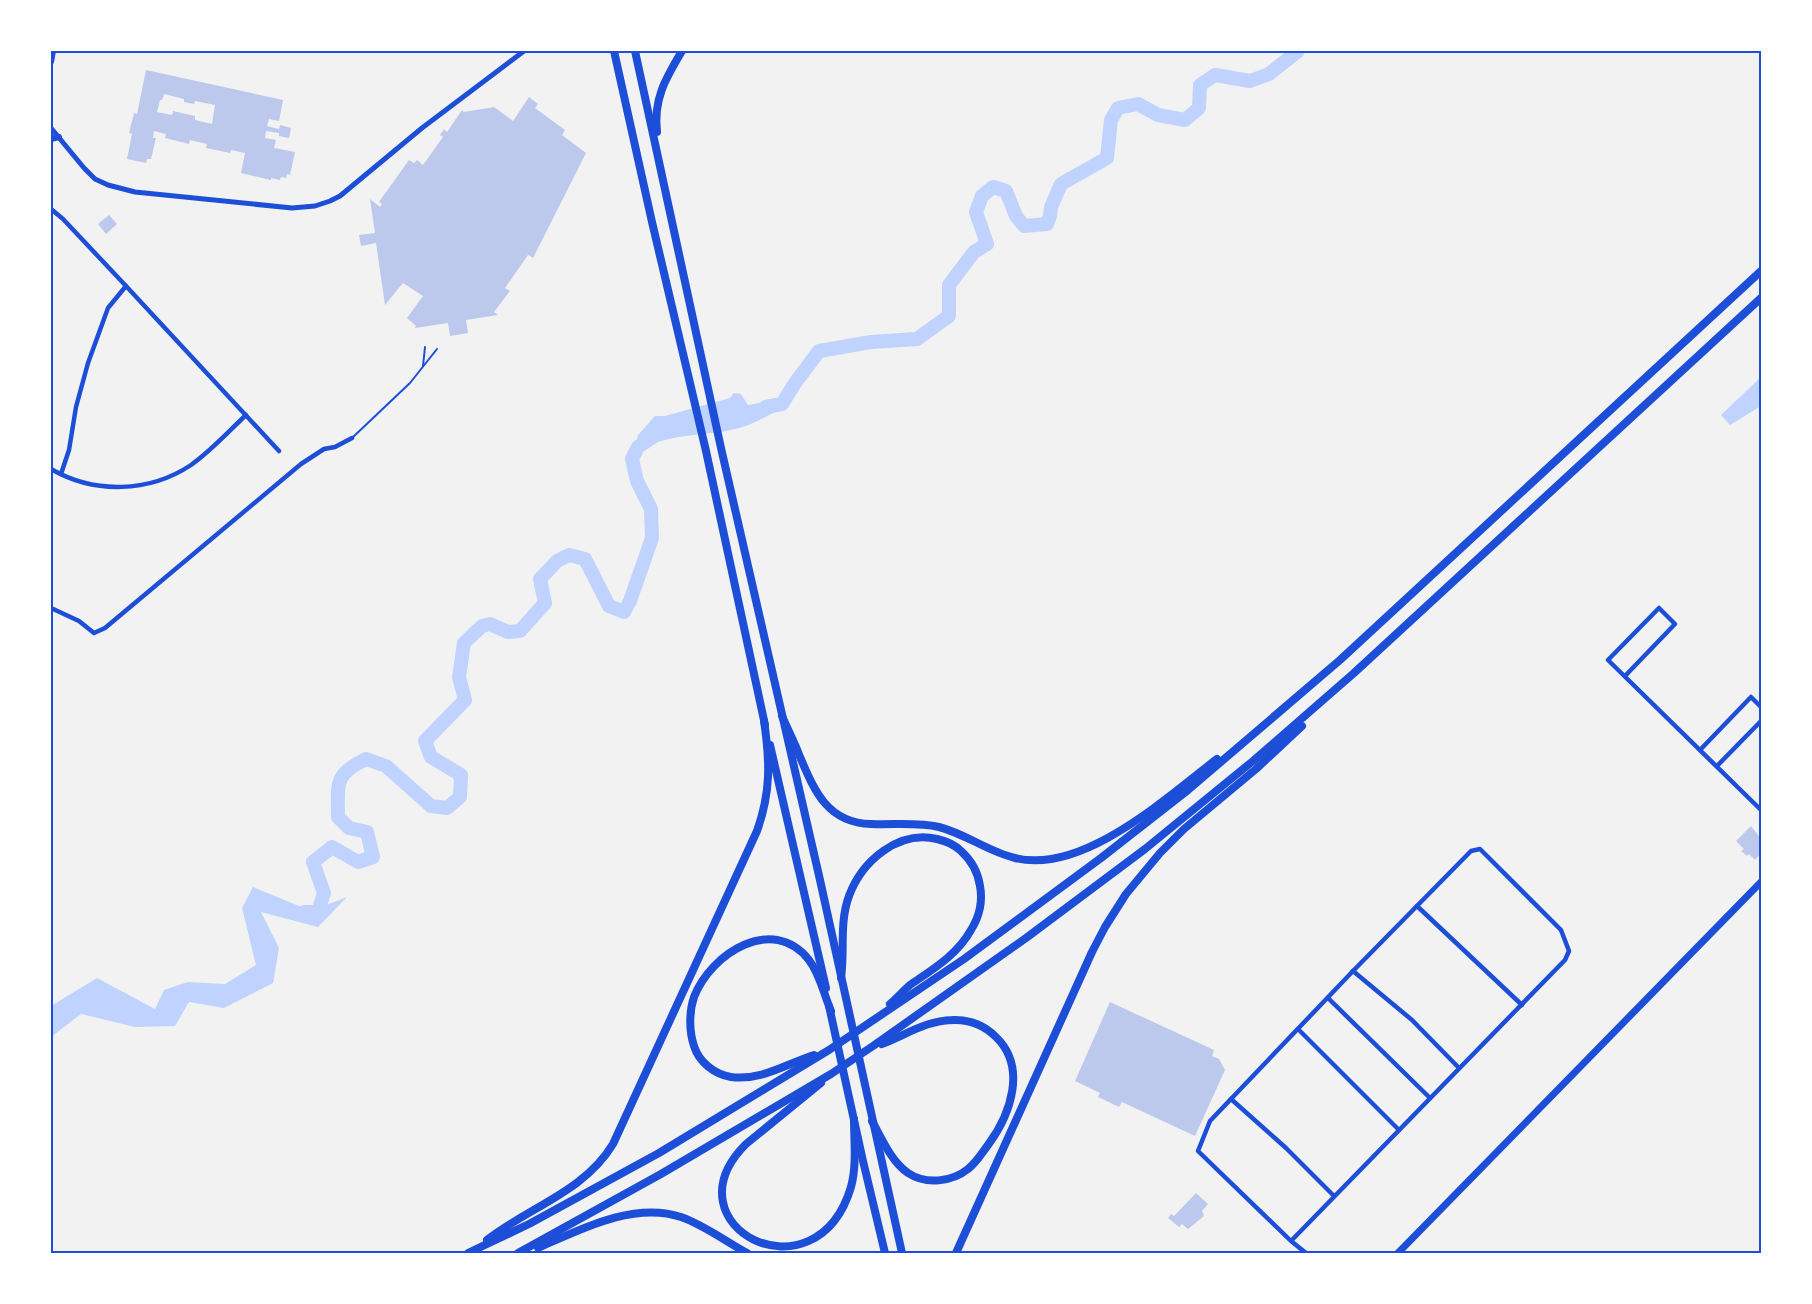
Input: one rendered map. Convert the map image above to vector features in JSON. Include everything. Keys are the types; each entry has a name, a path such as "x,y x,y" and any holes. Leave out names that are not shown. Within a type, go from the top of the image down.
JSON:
{"highway":[{"path":"614,51 885,1253"},
{"path":"635,51 706,382 842,978 902,1253"},
{"path":"661,169 656,109 670,70 682,51"},
{"path":"471,1251 529,1224 659,1153 828,1050 964,959 1101,858 1188,790 1340,660 1761,271"},
{"path":"518,1253 661,1174 831,1074 1026,938 1152,843 1310,712 1396,635 1761,297"},
{"path":"956,1253 1092,952 1130,888 1179,834 1256,769 1396,635"},
{"path":"782,716 814,789 827,806 841,817 866,824 939,827 1007,856 1039,861 1070,855 1118,833 1287,706"},
{"path":"471,1251 579,1182 597,1166 613,1144 757,831 769,771 769,752 764,721"},
{"path":"842,978 845,907 854,885 867,865 891,847 914,838 927,837 947,841 961,851 974,867 980,885 980,906 975,924 954,953 908,987 873,1020"},
{"path":"828,1050 765,1074 748,1077 726,1076 709,1067 697,1054 691,1036 690,1020 694,998 703,980 712,969 735,950 749,942 762,939 778,939 789,943 809,959 831,1011"},
{"path":"872,1121 894,1158 908,1173 928,1180 952,1178 964,1173 973,1165 1000,1127 1010,1104 1013,1075 1010,1057 999,1040 988,1030 968,1021 946,1020 924,1025 873,1046"},
{"path":"831,1074 735,1155 723,1184 724,1204 728,1216 739,1232 759,1246 775,1251 786,1251 807,1244 826,1231 841,1212 851,1185 854,1168 854,1119"},
{"path":"526,1253 602,1222 651,1213 682,1218 747,1253"}],"main road":[{"path":"51,62 53,51"},
{"path":"51,139 59,137"},
{"path":"1398,1253 1761,882"}],"street":[{"path":"51,128 84,168 95,178 108,185 135,192 292,207 315,206 330,201 349,190 422,128 524,51"},
{"path":"51,209 63,219 279,451"},
{"path":"61,474 69,450 76,407 88,363 108,308 126,286"},
{"path":"51,468 81,482 108,487 149,483 172,476 193,463 246,415"},
{"path":"51,608 79,621 94,633 105,628 301,464 324,449 335,447 352,438"},
{"path":"1625,676 1675,624 1659,608 1608,660 1761,810"},
{"path":"1700,750 1751,697 1761,707"},
{"path":"1717,766 1761,721"},
{"path":"1291,1241 1565,960 1569,951 1561,930 1480,849 1471,851 1353,970 1210,1121 1198,1151 1291,1241 1306,1253"},
{"path":"1417,906 1521,1005"},
{"path":"1353,970 1412,1020 1459,1068"},
{"path":"1328,998 1430,1098"},
{"path":"1298,1029 1399,1130"},
{"path":"1230,1100 1286,1148 1334,1196"}],"lane":[{"path":"423,369 425,347"},
{"path":"352,438 423,369 437,349"}],"water":[{"path":"1761,377 1761,406 1730,425 1721,415"},
{"path":"734,393 741,394 748,405 783,399 782,408 741,428 677,437 643,449 635,445 638,435 655,416 665,416 730,398"},
{"path":"253,887 311,911 347,897 318,927 261,912 279,948 273,983 224,1008 189,1002 175,1026 135,1027 81,1014 51,1037 51,1006 97,978 155,1009 164,990 188,982 225,984 256,965 242,908"}],"building":[{"path":"146,70 283,100 279,121 269,119 267,126 279,129 280,125 291,128 289,138 279,136 279,133 266,131 265,138 276,140 274,148 295,152 290,175 287,174 286,178 281,177 280,180 271,178 271,180 241,173 245,153 231,150 230,153 206,148 207,144 190,140 189,144 165,138 166,134 154,131 153,138 156,138 151,159 147,159 146,163 127,159 132,134 129,133 134,113 137,114","holes":["164,94 184,99 184,102 194,104 195,101 215,105 212,124 195,120 195,116 173,111 172,115 157,112"]},
{"path":"529,97 538,104 535,108 565,130 562,135 586,153 533,258 528,255 505,288 510,291 494,312 498,315 466,320 468,333 450,336 448,323 415,328 416,326 407,318 423,296 403,283 385,305 376,243 361,246 359,235 375,233 370,199 380,207 382,204 379,202 409,160 414,163 417,160 423,165 443,137 440,135 444,129 447,132 462,110 464,112 494,107 513,121"},
{"path":"109,215 117,224 106,234 98,224"},
{"path":"1751,826 1761,839 1761,853 1755,860 1749,854 1747,856 1741,851 1744,849 1736,841"},
{"path":"1110,1002 1214,1050 1212,1056 1219,1059 1225,1070 1195,1136 1122,1102 1119,1107 1098,1097 1100,1093 1075,1081"},
{"path":"1196,1193 1208,1204 1202,1211 1204,1216 1188,1229 1182,1224 1179,1227 1168,1218 1171,1214 1174,1216"}],"waterway":[{"path":"766,407 782,404 819,351 871,342 917,339 949,316 949,285 974,252 987,244 976,212 982,196 993,187 1006,191 1016,216 1024,226 1047,224 1051,207 1061,184 1107,158 1111,120 1118,108 1138,104 1158,115 1185,120 1199,108 1200,85 1215,75 1250,81 1269,74 1298,51"},
{"path":"304,912 318,912 324,893 313,862 332,847 358,862 373,857 367,832 349,828 338,817 338,788 348,770 366,759 386,766 431,806 447,808 460,797 461,775 431,757 425,741 465,700 459,677 464,643 482,626 490,624 508,632 520,631 545,603 540,579 557,561 569,555 585,559 609,606 624,612 652,538 651,509 637,481 632,459 638,447 653,437"}]}
